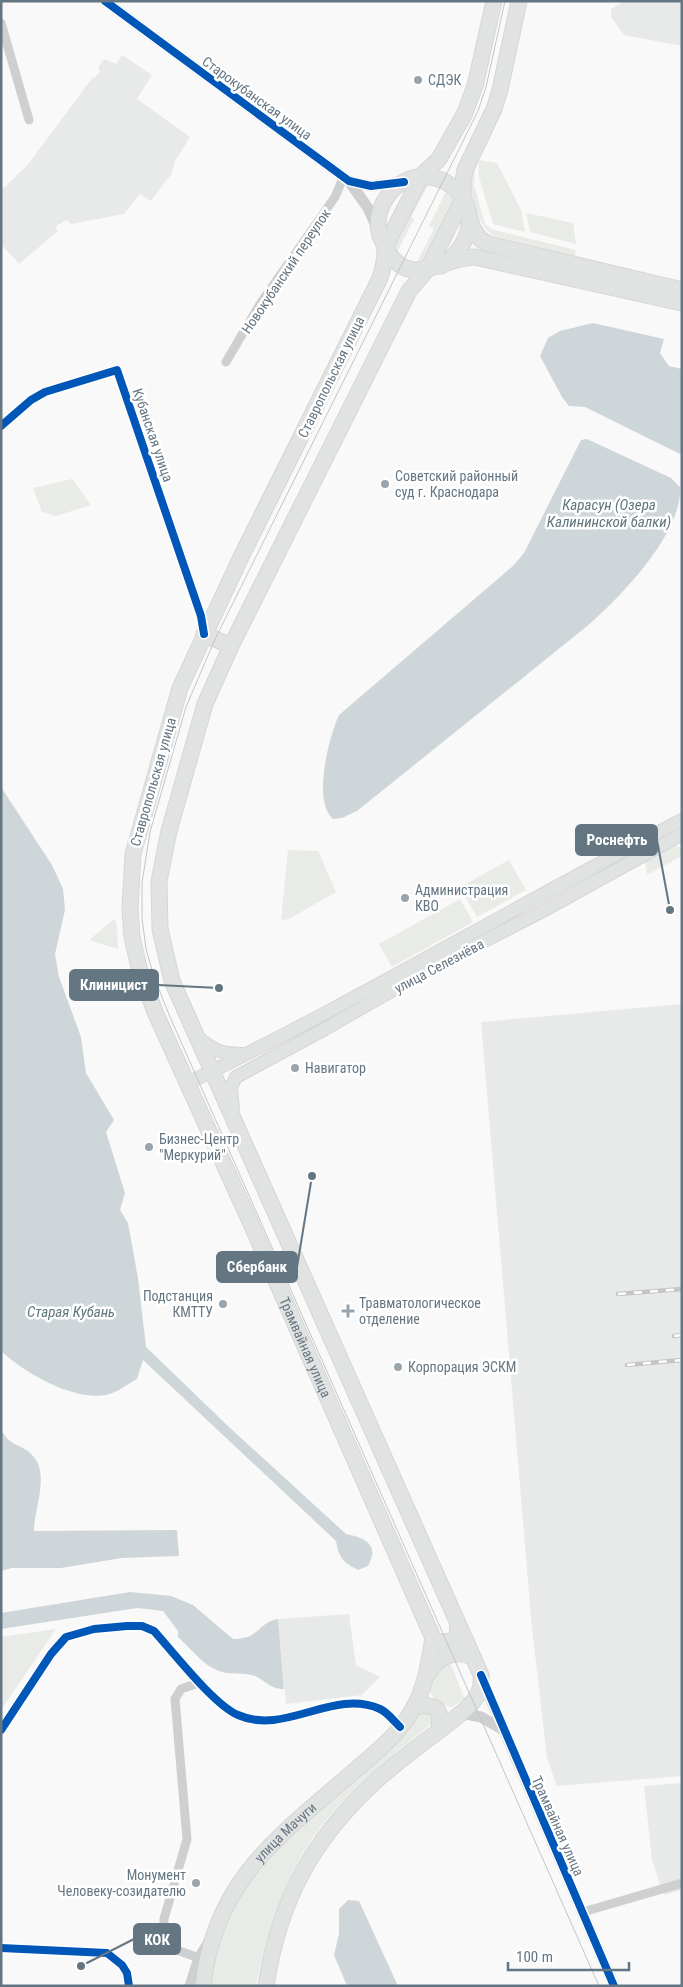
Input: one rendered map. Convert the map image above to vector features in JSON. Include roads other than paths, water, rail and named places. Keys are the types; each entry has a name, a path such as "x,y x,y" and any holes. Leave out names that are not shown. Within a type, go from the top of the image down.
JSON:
{"main road":[{"path":"494,1 475,86 464,115 439,159 422,175 385,247 395,261 404,267 434,268 463,258 475,257 682,303"},
{"name":"Ставропольская улица","path":"160,928 159,882 169,831 205,704 231,646 409,291 434,268 457,253 468,230 468,217 463,199 466,170 494,109 500,90 519,1"},
{"path":"422,175 447,182 463,199 477,236 489,244 682,290"},
{"name":"Ставропольская улица","path":"132,936 130,909 133,854 180,688 204,634 379,280 383,270 385,247 379,232 381,206 390,194 404,182 422,175"},
{"path":"204,634 231,646"},
{"name":"улица Селезнёва","path":"188,1083 682,820"},
{"name":"улица Селезнёва","path":"235,1120 231,1095 236,1077 433,967 542,912 682,834"},
{"name":"Трамвайная улица","path":"160,928 172,981 481,1675"},
{"name":"Трамвайная улица","path":"132,936 146,991 433,1638"},
{"path":"196,1035 223,1054 245,1054"},
{"path":"433,1638 438,1643 444,1644 452,1641 457,1636 458,1624"},
{"name":"улица Мачуги","path":"203,1986 214,1934 224,1906 247,1871 282,1834 374,1754 400,1727 414,1707 426,1678 433,1638"},
{"path":"426,1678 431,1667 445,1656 457,1654 473,1657"},
{"name":"улица Мачуги","path":"266,1986 270,1959 289,1896 312,1852 337,1819 378,1780 461,1713 479,1693 482,1686 481,1675"},
{"path":"414,1707 424,1705 436,1708 440,1715 439,1730"}],"street":[{"name":"Старокубанская улица","path":"105,1 346,180 368,208 379,232"},
{"path":"1,23 30,120"},
{"name":"Старокубанская улица","path":"346,180 371,186 404,182"},
{"name":"Новокубанский переулок","path":"226,362 260,304 346,180"},
{"name":"Кубанская улица","path":"1,426 31,400 45,392 117,370 202,616 204,634"},
{"path":"1,1730 52,1654 66,1637 94,1629 142,1626 154,1631 220,1704 236,1714 256,1722 272,1722 342,1704 365,1705 382,1709 400,1727"},
{"name":"Трамвайная улица","path":"481,1675 502,1729 614,1986"},
{"path":"199,1958 174,1949 164,1942 164,1919 187,1839 175,1699 181,1688 201,1682"},
{"path":"461,1713 481,1717 502,1729"},
{"path":"583,1912 682,1883"},
{"path":"190,1986 199,1958 214,1934"},
{"path":"1,1948 107,1953 127,1973 129,1986"}],"water":[{"path":"593,323 664,339 660,353 669,366 682,369 682,455 585,407 569,406 562,397 540,356 548,338 560,331"},
{"name":"Карасун (Озера Калининской балки)","path":"587,439 671,478 680,487 678,505 671,524 660,544 631,583 586,627 357,811 342,818 333,819 327,810 323,784 327,753 339,715 514,565 524,553 581,440"},
{"name":"Старая Кубань","path":"1,787 52,865 63,889 65,910 55,954 59,977 81,1037 86,1073 114,1120 106,1132 125,1193 120,1210 128,1223 138,1278 146,1347 229,1427 346,1534 369,1543 372,1552 368,1566 358,1570 345,1562 338,1551 336,1541 143,1360 137,1379 110,1394 93,1396 79,1394 50,1384 23,1368 1,1351"},
{"path":"1,1429 8,1439 29,1452 38,1463 41,1482 34,1531 177,1530 179,1556 122,1558 61,1568 12,1568 1,1571"},
{"path":"130,1592 171,1596 193,1605 233,1639 254,1634 266,1624 278,1619 284,1689 273,1687 252,1675 229,1673 213,1669 178,1637 178,1631 163,1611 137,1608 1,1629 1,1613"},
{"path":"348,1900 359,1901 398,1986 347,1986 334,1955 339,1934 339,1909"}],"tram line":[{"path":"505,1 486,87 478,111 215,639 186,707 150,832 142,883 142,918 146,949 154,977 170,1017 599,1986"}],"railway":[{"path":"618,1294 682,1289"},
{"path":"674,1336 682,1335"},
{"path":"627,1365 682,1360"}],"place":[{"name":"СДЭК","path":"418,80"},
{"name":"Советский районный суд г. Краснодара","path":"385,484"},
{"name":"Администрация КВО","path":"405,898"},
{"name":"Роснефть","path":"670,910"},
{"name":"Клиницист","path":"219,988"},
{"name":"Навигатор","path":"295,1068"},
{"name":"Бизнес-Центр \"Меркурий\"","path":"149,1147"},
{"name":"Сбербанк","path":"312,1176"},
{"name":"Подстанция КМТТУ","path":"223,1304"},
{"name":"Травматологическое отделение","path":"348,1311"},
{"name":"Корпорация ЭСКМ","path":"398,1367"},
{"name":"Монумент Человеку-созидателю","path":"196,1883"},
{"name":"КОК","path":"81,1966"}]}
